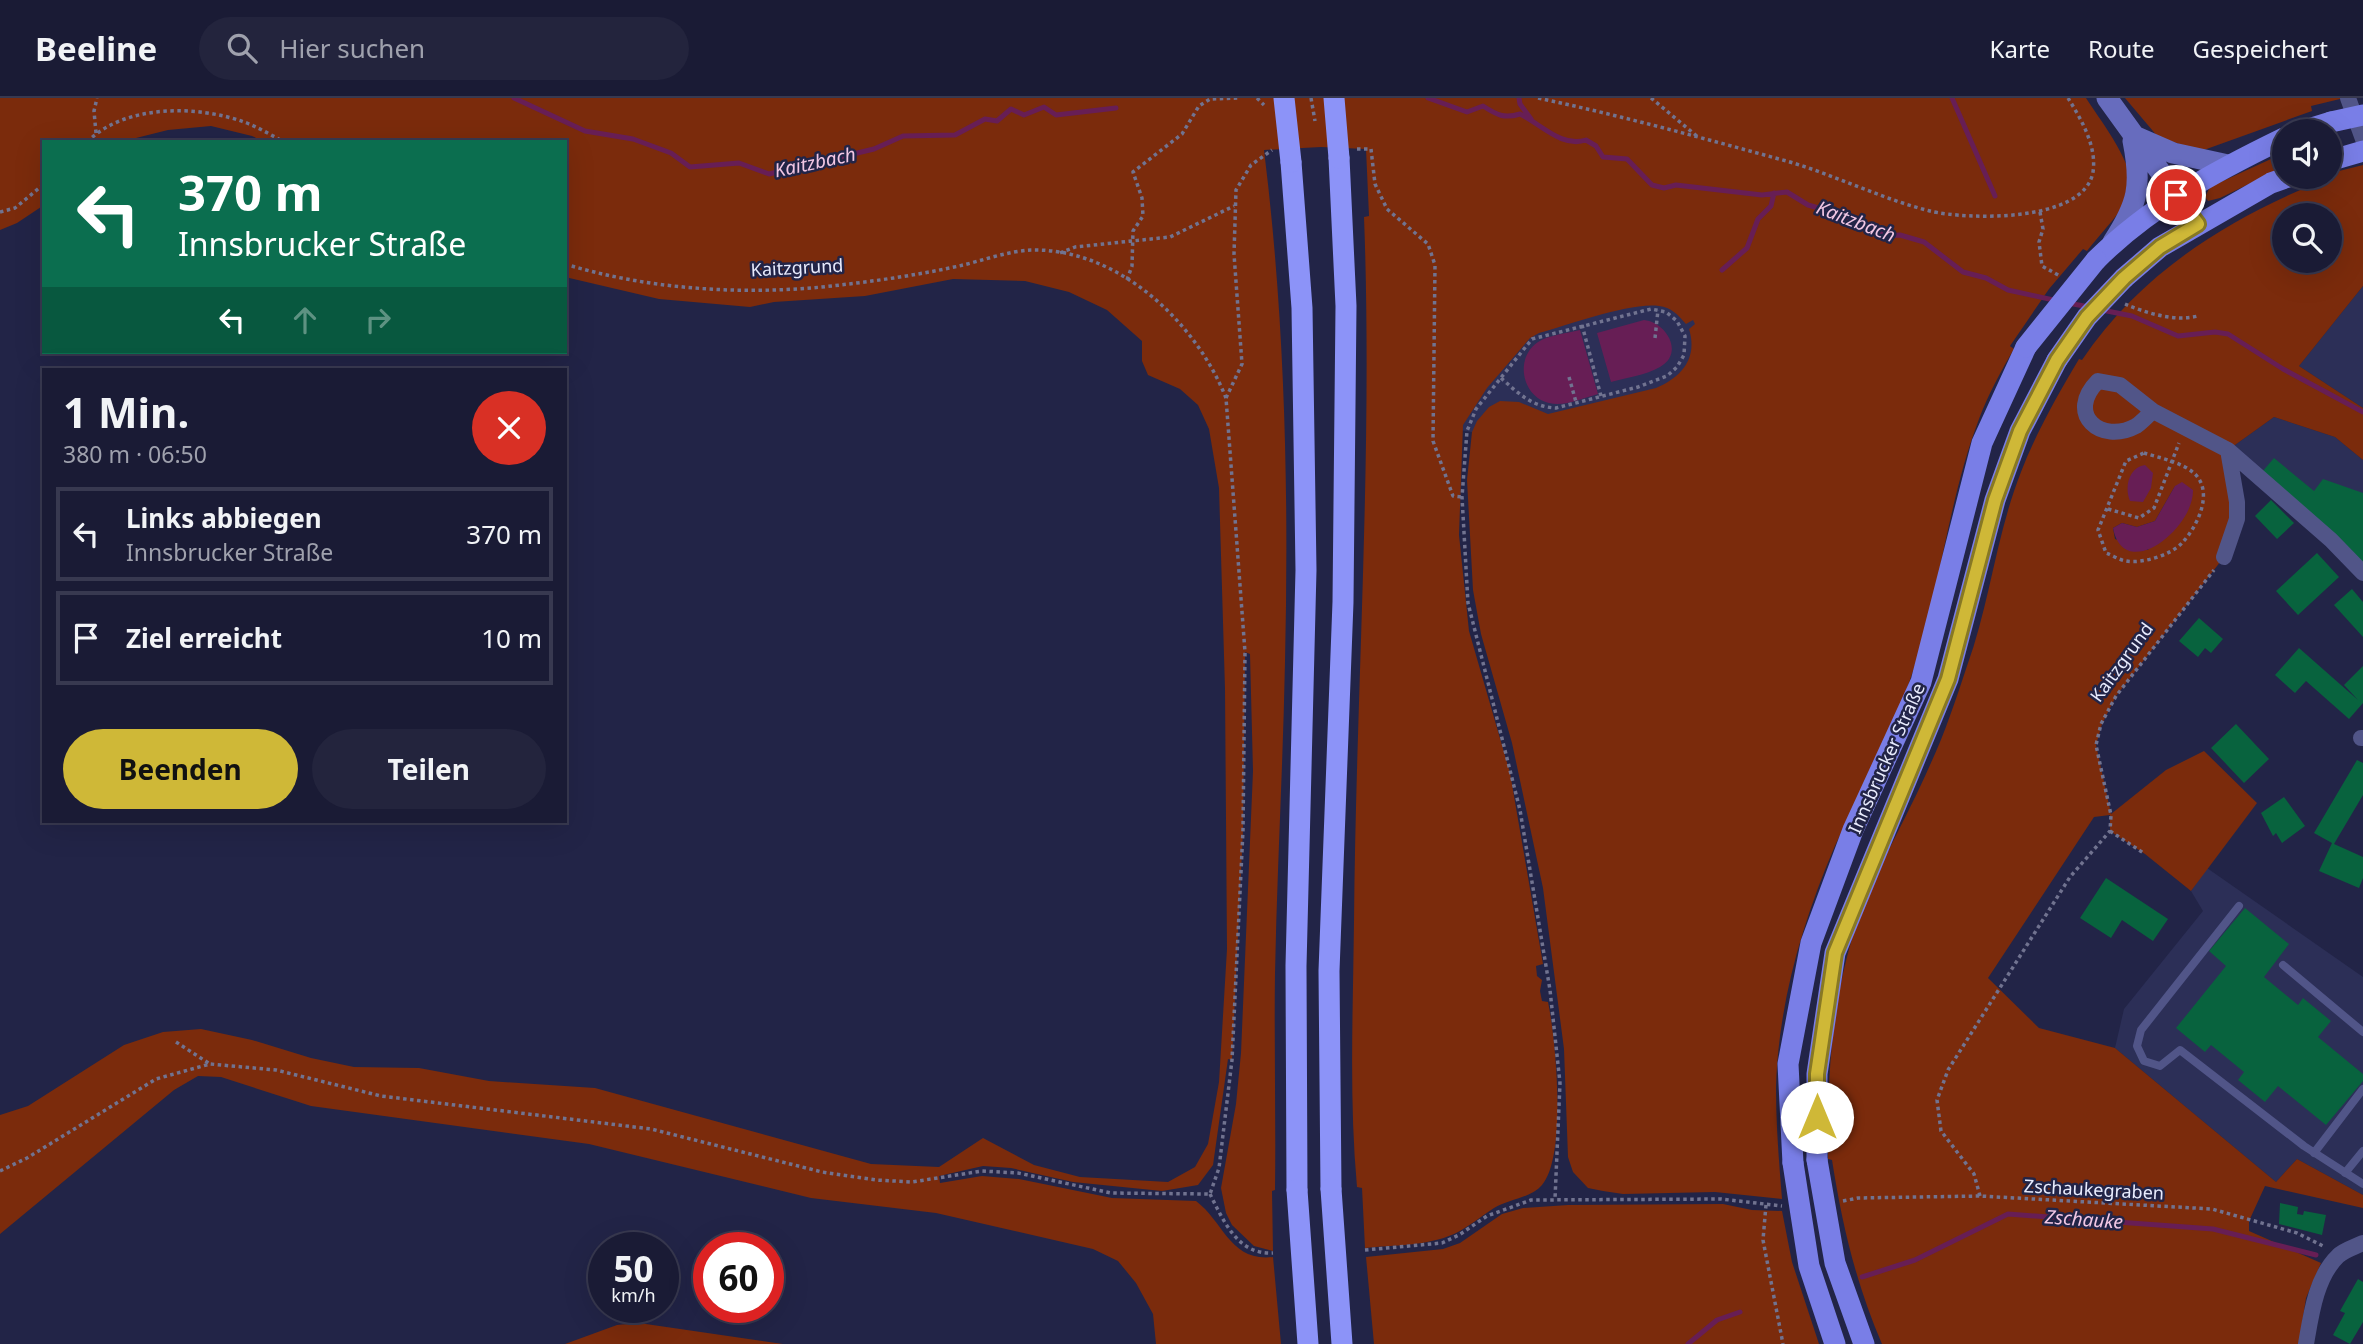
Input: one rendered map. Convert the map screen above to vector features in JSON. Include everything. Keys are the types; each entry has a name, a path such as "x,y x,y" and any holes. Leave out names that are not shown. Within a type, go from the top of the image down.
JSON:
{"highway":[{"path":"1284,98 1302,308 1307,570 1296,966 1297,1190 1308,1344"},
{"path":"1334,98 1346,306 1343,602 1329,971 1331,1188 1342,1344"}],"main road":[{"path":"2107,98 2198,224"},
{"path":"2342,120 2363,115"},
{"path":"2132,135 2173,153 2228,165"},
{"path":"2103,253 2127,220 2138,194 2139,178 2132,135"},
{"name":"Innsbrucker Straße","path":"1835,1344 1809,1266 1793,1163 1788,1064 1811,943 1853,830 1921,682 1982,443 2026,347 2103,253 2176,195 2272,144"},
{"name":"Innsbrucker Straße","path":"1864,1344 1835,1263 1817,1160 1817,1074 1835,953 1948,679 1995,500 2020,431 2057,360 2087,317 2124,278 2160,247 2272,183"}],"street":[{"path":"2348,98 2363,139"},
{"path":"2153,411 2228,450 2331,540 2363,573"},
{"path":"2224,557 2237,511 2228,450"},
{"path":"2306,1344 2312,1312 2327,1270 2340,1254 2363,1243"}],"lane":[{"path":"2239,906 2141,1030 2137,1046 2144,1061 2160,1066 2180,1050 2314,1153 2363,1184"},
{"path":"2283,965 2363,1032"},
{"path":"2314,1153 2363,1089"},
{"path":"2345,1173 2363,1151"}],"path":[{"path":"96,133 94,111 97,98"},
{"path":"1127,280 1132,266 1133,231 1143,216 1142,198 1133,172 1181,134 1199,106 1210,99 1239,98"},
{"path":"1311,98 1316,130"},
{"path":"1538,98 1792,163 1932,212 1991,215 2040,212 2068,200 2083,189 2093,173 2092,149 2068,98"},
{"path":"1651,98 1700,138"},
{"path":"90,140 96,133 130,116 209,113 246,122 280,140"},
{"path":"1226,398 1242,364 1234,254 1236,190 1251,166 1273,148"},
{"path":"1371,149 1375,184 1387,209 1428,244 1435,265 1433,441 1453,496 1462,497"},
{"path":"0,212 15,208 42,186"},
{"path":"1060,253 1075,247 1170,237 1234,206"},
{"name":"Kaitzgrund","path":"567,265 671,286 740,289 818,287 895,280 1030,250 1060,253"},
{"path":"1060,253 1104,266 1151,294 1184,328 1216,374 1226,398 1245,652 1243,830 1232,1060 1219,1168 1210,1194 1225,1224 1248,1250 1259,1254 1273,1253"},
{"path":"1501,378 1525,399 1556,408 1667,376 1677,367 1684,355 1685,336 1672,316 1651,309 1532,340 1501,378 1470,419 1462,497 1468,603 1520,810 1550,990 1560,1083 1555,1199"},
{"path":"1655,338 1658,310"},
{"path":"1582,326 1601,396"},
{"path":"1569,377 1576,403"},
{"path":"2108,509 2138,518 2154,508 2176,448"},
{"path":"2144,453 2172,462 2195,474 2204,492 2200,516 2181,545 2156,558 2126,561 2105,553 2098,530 2126,461 2144,453"},
{"name":"Kaitzgrund","path":"2110,831 2110,815 2096,745 2102,724 2116,696 2224,557"},
{"path":"1980,1196 1974,1174 1941,1131 1937,1100 1948,1070 2070,877 2110,831 2145,854"},
{"path":"176,1042 210,1064"},
{"path":"0,1171 27,1158 156,1079 210,1064 276,1070 381,1096 651,1129 822,1172 876,1180 912,1182 982,1171 1018,1173 1111,1194 1210,1194"},
{"name":"Zschaukegraben","path":"1839,1202 1858,1198 1980,1196 2212,1209 2297,1233 2340,1254"},
{"path":"1365,1250 1442,1243 1506,1207 1531,1200 1721,1199 1782,1206"},
{"path":"1766,1204 1763,1240 1783,1344"}],"shaded area":[{"path":"0,98 2086,98 2117,145 2132,185 2130,195 2122,208 2087,251 2083,249 2049,289 2010,346 2014,349 1979,419 1959,483 1929,615 1910,680 1884,744 1822,876 1794,965 1781,1026 1776,1088 1782,1199 1715,1192 1623,1194 1588,1188 1573,1172 1568,1157 1564,1049 1543,888 1512,743 1481,634 1473,590 1467,480 1472,432 1477,421 1489,407 1500,401 1519,402 1548,414 1656,388 1673,378 1686,365 1691,349 1689,329 1695,324 1693,320 1686,324 1667,308 1647,306 1616,311 1539,333 1530,338 1487,388 1463,425 1459,535 1469,631 1510,773 1543,964 1536,966 1537,976 1542,980 1542,1001 1548,1002 1554,1043 1557,1097 1555,1150 1550,1170 1542,1185 1526,1196 1494,1208 1459,1231 1422,1243 1365,1248 1362,1188 1357,1187 1352,1055 1367,393 1364,217 1369,216 1366,149 1321,147 1264,150 1277,277 1286,469 1284,701 1275,974 1273,1251 1254,1246 1232,1225 1226,1213 1221,1188 1236,1104 1241,1053 1253,771 1250,654 1245,652 1243,830 1232,1060 1228,1059 1213,1165 1198,1185 1162,1191 1073,1182 1011,1168 983,1166 939,1176 940,1183 982,1176 1019,1179 1112,1198 1196,1201 1237,1247 1258,1257 1273,1257 1281,1344 1156,1344 1153,1314 1136,1283 1118,1261 1093,1249 936,1213 811,1198 589,1144 311,1106 221,1077 198,1076 174,1090 0,1234 0,1115 28,1106 124,1045 163,1032 201,1029 354,1067 419,1068 489,1081 595,1088 871,1164 939,1167 983,1138 1034,1165 1080,1177 1168,1182 1195,1167 1208,1144 1219,1082 1227,949 1225,689 1219,488 1209,429 1198,405 1180,389 1148,375 1142,361 1142,341 1107,310 1069,292 1025,281 953,279 865,296 774,302 750,307 659,299 567,277 567,140 261,140 211,126 168,130 128,140 42,140 42,206 17,223 0,230"},
{"path":"2125,98 2340,98 2311,106 2312,111 2290,119 2272,119 2272,125 2201,151 2158,137"},
{"path":"2272,159 2272,173 2220,198 2208,201 2205,197 2210,187"},
{"path":"2363,165 2363,286 2299,366 2363,408 2363,460 2335,437 2274,417 2228,450 2237,502 2224,557 2116,696 2102,724 2096,745 2111,814 2166,770 2204,751 2257,803 2191,891 2145,854 2110,831 2110,815 2094,817 1988,978 2039,1028 2115,1048 2276,1182 2297,1159 2363,1195 2363,1208 2265,1186 2249,1221 2249,1231 2321,1263 2306,1298 2299,1344 1882,1344 1857,1276 1845,1231 1832,1160 1828,1159 1832,1043 1841,986 1855,929 1881,867 1921,786 1959,691 1982,618 2005,520 2021,472 2047,415 2079,359 2082,360 2132,299 2161,273 2225,228 2272,203 2272,273 2342,273 2342,203 2272,203 2302,189 2342,189 2342,170","holes":["2175,486 2148,550 2115,539 2113,528 2122,523 2137,527 2155,521"]},
{"path":"2363,286 2363,408 2299,366"},
{"path":"1648,296 1702,306 1702,335 1682,392 1489,435 1442,427 1496,344"},
{"path":"1644,320 1659,326 1665,332 1670,339 1671,354 1667,361 1654,370 1611,382 1597,333"},
{"path":"1580,330 1598,394 1561,404 1540,399 1527,385 1524,376 1526,357 1530,349 1548,338"},
{"path":"2274,417 2335,437 2363,460 2363,567 2228,450"},
{"path":"2145,465 2153,473 2151,488 2143,502 2130,501 2129,478 2135,470"},
{"path":"2182,482 2193,490 2190,505 2171,534 2158,545 2143,551 2130,551 2120,544 2113,528 2122,523 2137,527 2155,521 2175,486"},
{"path":"2207,868 2363,977 2363,1195 2297,1159 2276,1182 2115,1048 2124,1009 2203,911 2191,891"},
{"path":"1723,1204 1752,1210 1782,1211 1792,1262 1819,1344 1374,1344 1366,1257 1443,1249 1460,1243 1502,1214 1523,1208"},
{"path":"639,1323 783,1344 565,1344 617,1325"}],"building":[{"path":"2274,458 2314,491 2323,479 2363,493 2363,565 2262,472"},
{"path":"2271,500 2294,523 2277,539 2255,516"},
{"path":"2317,553 2339,577 2298,615 2276,591"},
{"path":"2352,589 2363,602 2363,637 2334,605"},
{"path":"2199,618 2223,639 2211,653 2205,648 2198,657 2179,641"},
{"path":"2299,648 2358,700 2344,685 2363,666 2363,703 2349,719 2306,681 2295,693 2275,675"},
{"path":"2236,724 2269,759 2244,783 2211,748"},
{"path":"2357,760 2363,763 2363,795 2334,844 2363,857 2363,878 2359,888 2319,871 2332,843 2314,833"},
{"path":"2284,797 2305,826 2282,843 2276,833 2273,836 2261,813"},
{"path":"2106,878 2168,919 2153,941 2122,920 2111,938 2080,918"},
{"path":"2245,908 2289,944 2264,977 2298,1005 2303,998 2331,1021 2318,1037 2363,1074 2363,1081 2326,1125 2278,1086 2265,1102 2238,1080 2244,1072 2211,1045 2205,1052 2176,1028 2226,966 2209,951"},
{"path":"2280,1203 2298,1207 2297,1214 2303,1215 2304,1211 2326,1215 2322,1235 2279,1224"},
{"path":"2358,1279 2363,1282 2363,1322 2350,1344 2333,1335 2345,1313 2340,1311"}],"waterway":[{"name":"Kaitzbach","path":"514,98 585,131 633,139 671,153 690,167 739,163 769,174 874,149 903,136 955,135 985,119 997,121 1011,109 1024,115 1044,107 1056,115 1116,108"},
{"name":"Kaitzbach","path":"1428,98 1467,112 1483,106 1501,115 1520,114 1560,138 1577,142 1586,140 1596,146 1603,157 1627,159 1652,185 1664,188 1676,185 1762,195 1787,192 1808,205 1843,215 1888,236 1900,235 1924,242 1963,272 1986,278 2008,290 2058,301"},
{"path":"1519,98 1520,104 1531,119"},
{"path":"1952,98 1995,196"},
{"path":"1722,270 1747,248 1758,219 1771,206 1774,193"},
{"name":"Kaitzbach","path":"2068,303 2089,307"},
{"name":"Kaitzbach","path":"2102,310 2132,316 2178,336 2215,332 2228,334 2283,369 2363,412"},
{"name":"Zschauke","path":"1862,1277 1915,1260 2008,1214 2213,1229 2316,1255"},
{"name":"Zschauke","path":"1688,1344 1717,1320 1740,1312"}],"route":[{"path":"1817,1117 1817,1074 1835,953 1948,679 1995,500 2020,431 2057,360 2087,317 2124,278 2160,247 2198,224 2176,195"}]}
